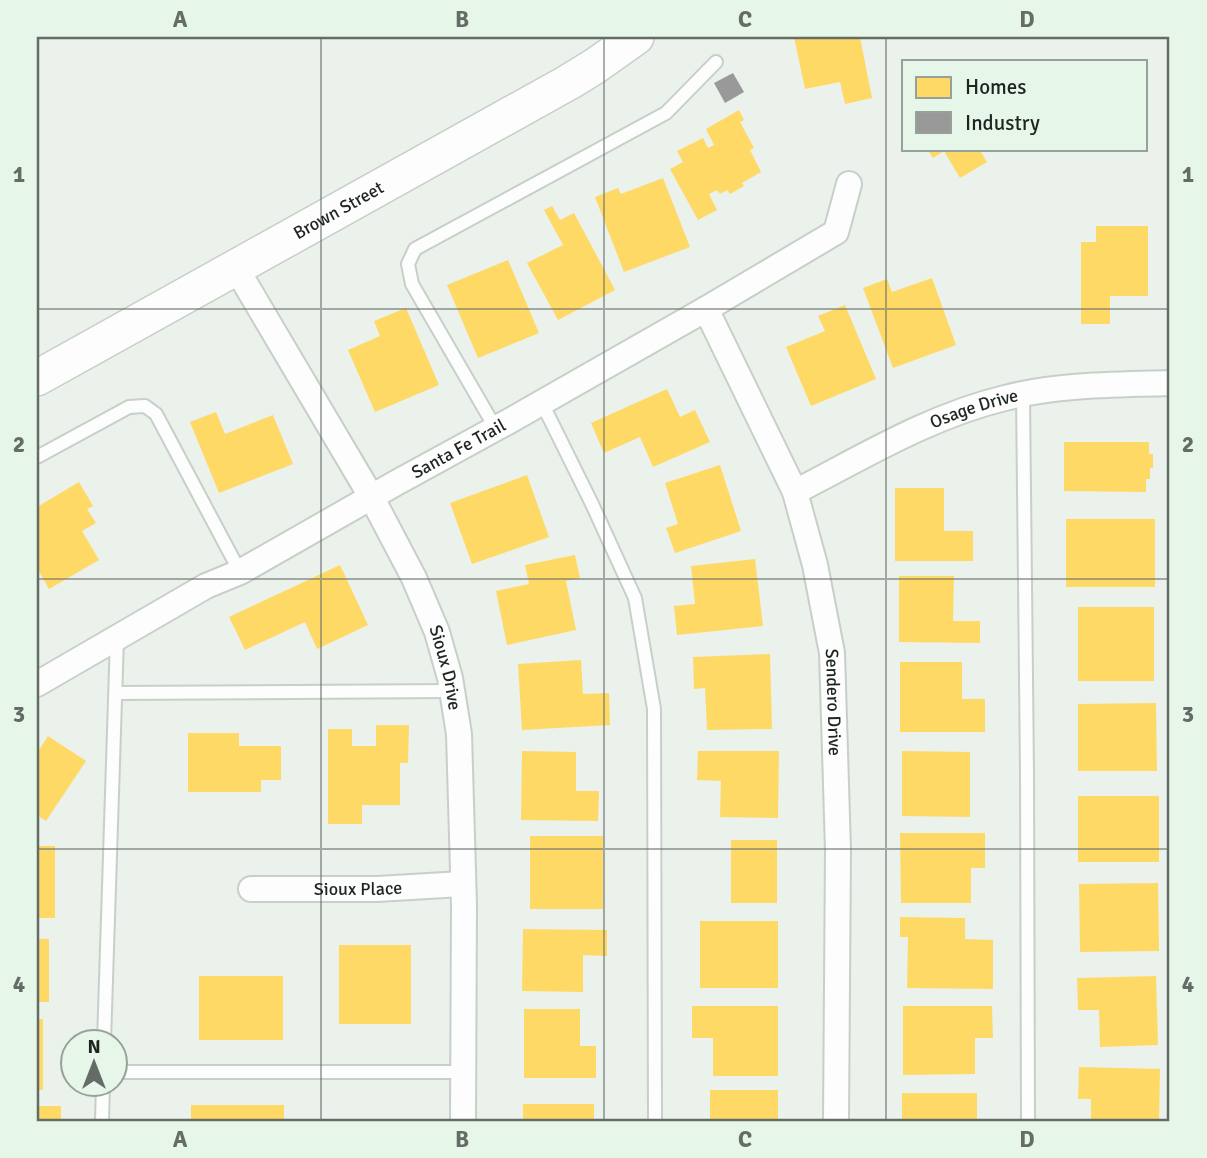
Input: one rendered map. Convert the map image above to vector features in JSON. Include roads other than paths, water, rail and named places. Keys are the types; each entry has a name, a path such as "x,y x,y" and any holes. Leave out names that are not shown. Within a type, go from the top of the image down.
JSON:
{"main road":[{"name":"Brown Street","path":"37,378 569,82 636,37"}],"street":[{"name":"Santa Fe Trail","path":"37,684 206,586 240,572 542,403 836,232 849,184"},
{"name":"Sioux Drive","path":"236,268 372,498 419,589 437,632 452,691 459,734 463,1121"},
{"name":"Sendero Drive","path":"706,309 795,492 816,565 832,653 838,850 836,1121"},
{"name":"Osage Drive","path":"795,492 888,443 954,413 1006,397 1065,387 1170,383"},
{"name":"Sioux Place","path":"251,889 377,889 462,884"}],"lane":[{"path":"496,429 412,284 408,264 415,249 666,113 716,62"},
{"path":"1023,394 1028,1121"},
{"path":"542,403 635,598 654,709 654,1121"},
{"path":"37,457 129,407 145,405 156,414 240,572"},
{"path":"104,1028 117,637"},
{"path":"115,693 452,691"},
{"path":"130,1072 463,1072"},
{"path":"102,1121 103,1098"}]}
